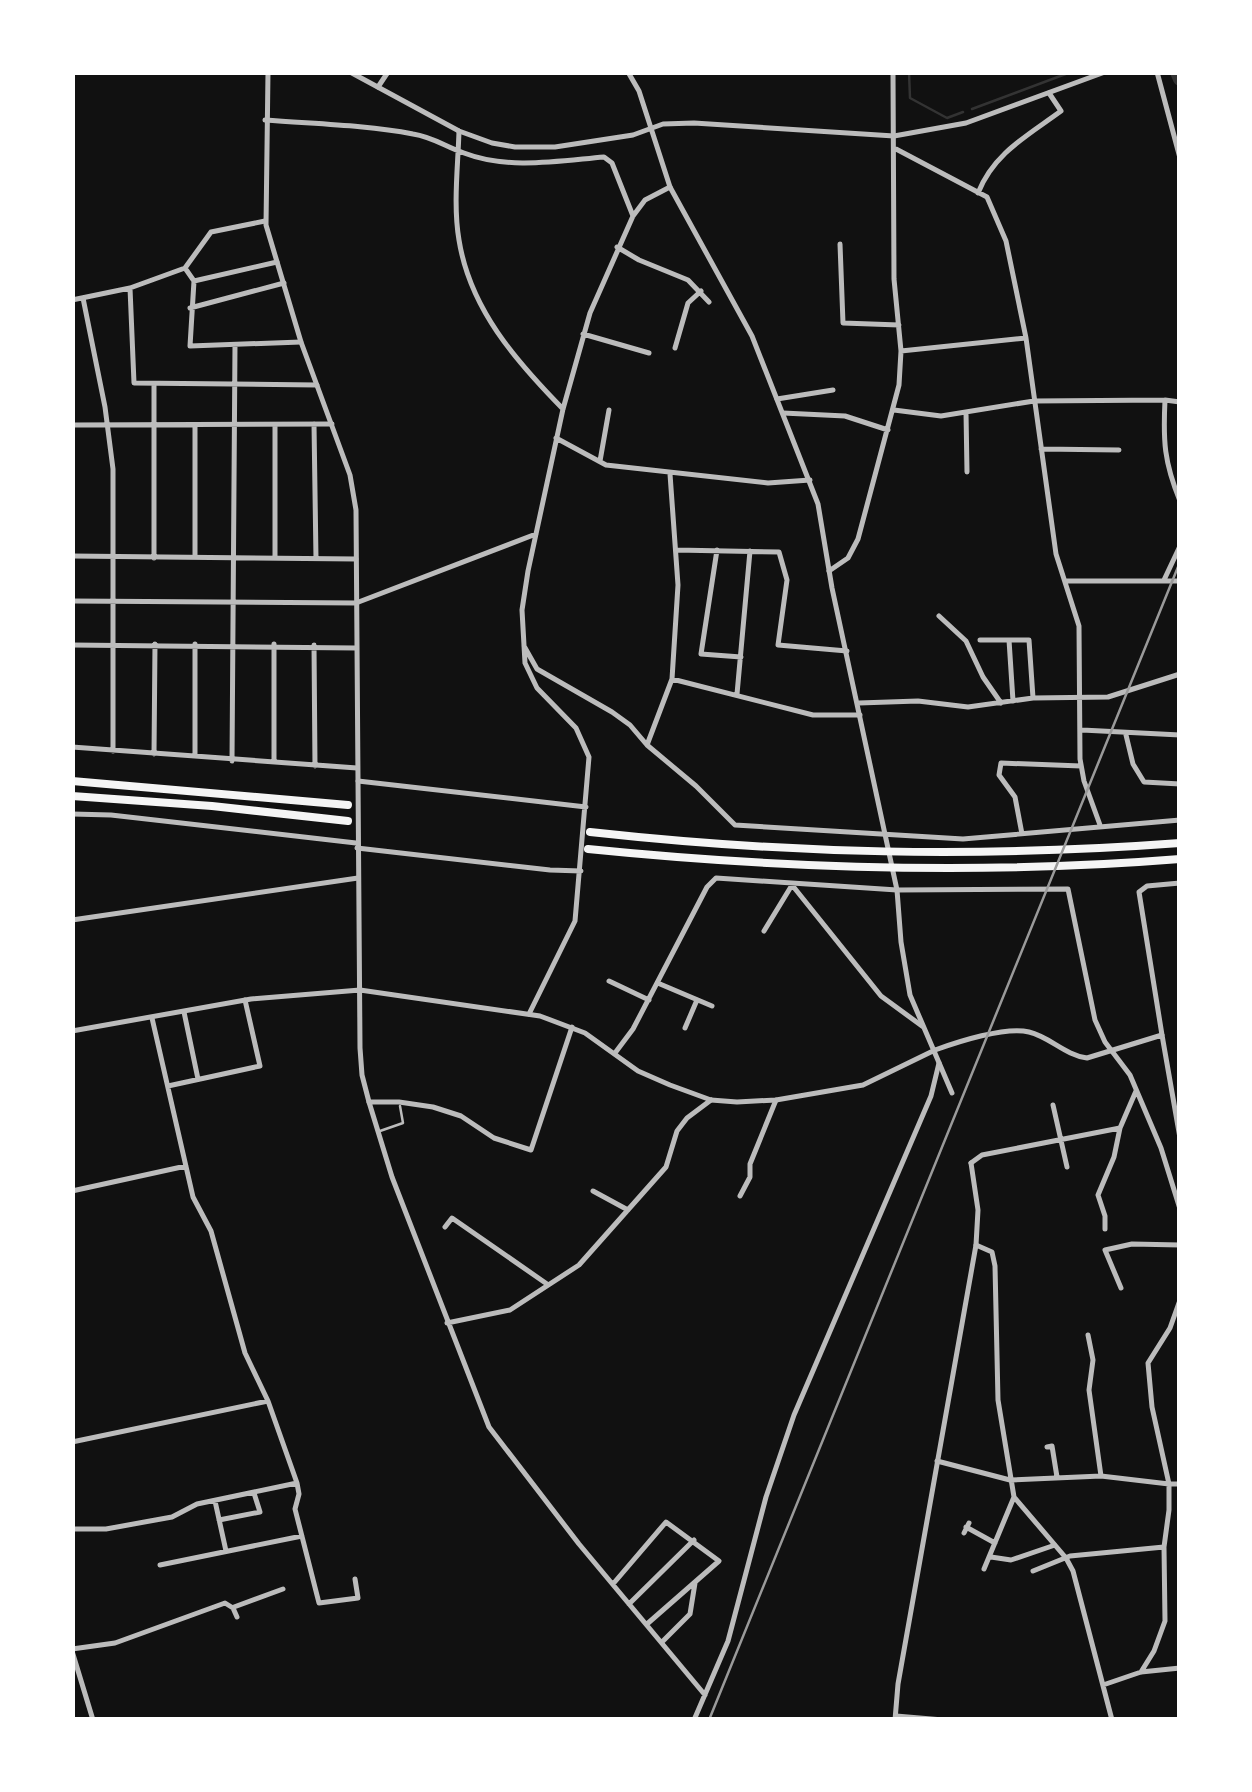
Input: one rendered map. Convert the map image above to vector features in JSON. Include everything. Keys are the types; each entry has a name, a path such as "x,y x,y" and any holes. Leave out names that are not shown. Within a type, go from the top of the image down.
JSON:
{"highway":[{"path":"72,781 348,805"},
{"path":"72,796 348,821"},
{"path":"590,832 884,854 1058,851 1180,843"},
{"path":"588,849 815,868 888,870 1094,866 1180,860"}],"street":[{"path":"268,72 265,220 301,342 350,476 356,510 360,1060 370,1102 392,1177 489,1428 704,1695"},
{"path":"350,72 459,131 492,143 532,148 634,134 664,124 718,123 894,136 966,123 1105,72"},
{"path":"378,87 388,72"},
{"path":"628,72 639,91 670,187 752,336 810,480 823,524 829,570 898,890 910,995 952,1093"},
{"path":"829,570 848,558 858,539 894,410 901,351 894,279 893,72"},
{"path":"1157,72 1180,158"},
{"path":"978,193 986,172 998,157 1061,112 1049,93"},
{"path":"266,120 416,134 458,151 523,163 604,157 612,163 633,216"},
{"path":"459,131 459,241 472,287 514,357 563,409"},
{"path":"896,149 987,197 1006,241 1026,338 1056,554 1079,626 1081,766 1100,827"},
{"path":"529,1014 575,921 589,757 585,742 562,710 537,688 525,662 522,610 556,438 584,334 633,216 646,200 670,187"},
{"path":"72,300 130,288 185,268 211,232 265,220"},
{"path":"840,244 843,323 898,325"},
{"path":"618,247 688,280 709,302"},
{"path":"194,281 277,262"},
{"path":"185,268 194,281 190,346 301,342"},
{"path":"190,308 284,283"},
{"path":"130,288 134,383 317,385"},
{"path":"675,348 688,303 701,292"},
{"path":"83,298 113,469 113,751"},
{"path":"584,334 650,353"},
{"path":"901,351 1026,338"},
{"path":"232,761 234,344"},
{"path":"154,386 154,558"},
{"path":"777,399 833,390"},
{"path":"1165,400 1165,465 1180,501"},
{"path":"894,410 941,416 1034,401 1180,402"},
{"path":"600,461 609,410"},
{"path":"966,412 967,472"},
{"path":"783,413 846,416 888,430"},
{"path":"314,424 316,558"},
{"path":"72,425 332,424"},
{"path":"194,425 195,559"},
{"path":"275,425 275,558"},
{"path":"556,438 606,465 768,483 810,480"},
{"path":"1041,449 1119,450"},
{"path":"647,745 672,679 678,585 670,474"},
{"path":"72,601 356,603 536,534"},
{"path":"1164,580 1180,546"},
{"path":"676,550 779,552 787,580 778,645 847,651"},
{"path":"717,550 701,654 742,656"},
{"path":"736,694 750,551"},
{"path":"72,556 356,559"},
{"path":"1066,581 1180,581"},
{"path":"939,616 966,641 1001,703"},
{"path":"980,640 1029,640 1033,698"},
{"path":"1009,640 1014,701"},
{"path":"522,643 537,668 630,725 735,825 963,839 1180,820"},
{"path":"72,644 356,648"},
{"path":"154,754 155,644"},
{"path":"195,644 195,757"},
{"path":"274,644 274,763"},
{"path":"314,645 315,766"},
{"path":"859,703 918,701 968,708 1033,698 1108,696 1180,674"},
{"path":"672,679 813,715 862,715"},
{"path":"1082,730 1180,735"},
{"path":"1126,734 1133,764 1144,782 1180,784"},
{"path":"72,748 357,768"},
{"path":"1022,834 1016,797 999,775 1001,763 1081,766"},
{"path":"358,781 586,807"},
{"path":"72,814 357,842 550,870 581,870"},
{"path":"72,920 358,878"},
{"path":"614,1053 634,1029 707,888 716,878 898,890 1068,889 1095,1020 1130,1074 1161,1148 1180,1209"},
{"path":"1180,883 1144,886 1139,892 1180,1138"},
{"path":"764,931 792,885"},
{"path":"792,885 880,996 925,1028"},
{"path":"609,981 649,1000"},
{"path":"659,983 712,1006"},
{"path":"72,1031 245,1000 360,990 529,1014 572,1028 646,1074 711,1100 776,1100 864,1086 956,1042 1024,1031 1082,1058 1162,1035"},
{"path":"168,1086 260,1066 245,1000"},
{"path":"684,1028 697,1000"},
{"path":"184,1012 198,1080"},
{"path":"152,1018 193,1198 208,1224 245,1353 268,1401 297,1483 295,1509 319,1603 358,1598 355,1579"},
{"path":"370,1102 432,1107 461,1116 494,1138 530,1150 572,1028"},
{"path":"694,1720 728,1641 766,1497 794,1415 930,1096 939,1063"},
{"path":"1105,1229 1098,1195 1136,1091"},
{"path":"448,1324 510,1310 579,1265 666,1167 677,1131 687,1118 711,1100"},
{"path":"740,1196 750,1178 750,1164 776,1100"},
{"path":"1053,1105 1066,1167"},
{"path":"944,1720 896,1718 898,1684 976,1245 978,1210 971,1163 982,1155 1120,1128"},
{"path":"72,1191 186,1166"},
{"path":"593,1191 628,1210"},
{"path":"445,1227 452,1218 547,1284"},
{"path":"208,1224 218,1220"},
{"path":"1121,1288 1105,1250 1132,1244 1180,1245"},
{"path":"976,1245 992,1252 998,1400 1014,1496 1066,1558 1078,1585 1112,1720"},
{"path":"1140,1672 1154,1651 1165,1621 1164,1548 1169,1484 1152,1408 1148,1363 1170,1328 1180,1300"},
{"path":"1088,1336 1093,1360 1089,1390 1102,1476"},
{"path":"72,1442 268,1401"},
{"path":"1046,1447 1052,1446 1058,1478"},
{"path":"936,1461 1010,1480 1102,1476 1180,1484"},
{"path":"72,1529 106,1529 172,1517 197,1504 297,1483"},
{"path":"219,1520 260,1512 254,1493"},
{"path":"984,1569 1014,1496"},
{"path":"215,1500 226,1551"},
{"path":"613,1584 666,1522 719,1561 647,1624"},
{"path":"966,1528 995,1543"},
{"path":"160,1565 302,1536"},
{"path":"629,1604 694,1540"},
{"path":"989,1557 1012,1560 1055,1545"},
{"path":"1033,1571 1066,1558 1164,1548"},
{"path":"662,1642 690,1614 696,1580"},
{"path":"233,1608 283,1590"},
{"path":"93,1720 72,1650 115,1643 225,1603 238,1617"},
{"path":"1104,1685 1140,1672 1180,1668"}],"lane":[{"path":"379,1132 402,1123 400,1102"}],"waterway":[{"path":"909,72 910,98 947,118 963,112"},
{"path":"972,109 1071,72"},
{"path":"1177,72 1180,79"}],"railway":[{"path":"709,1720 1180,562"}]}
